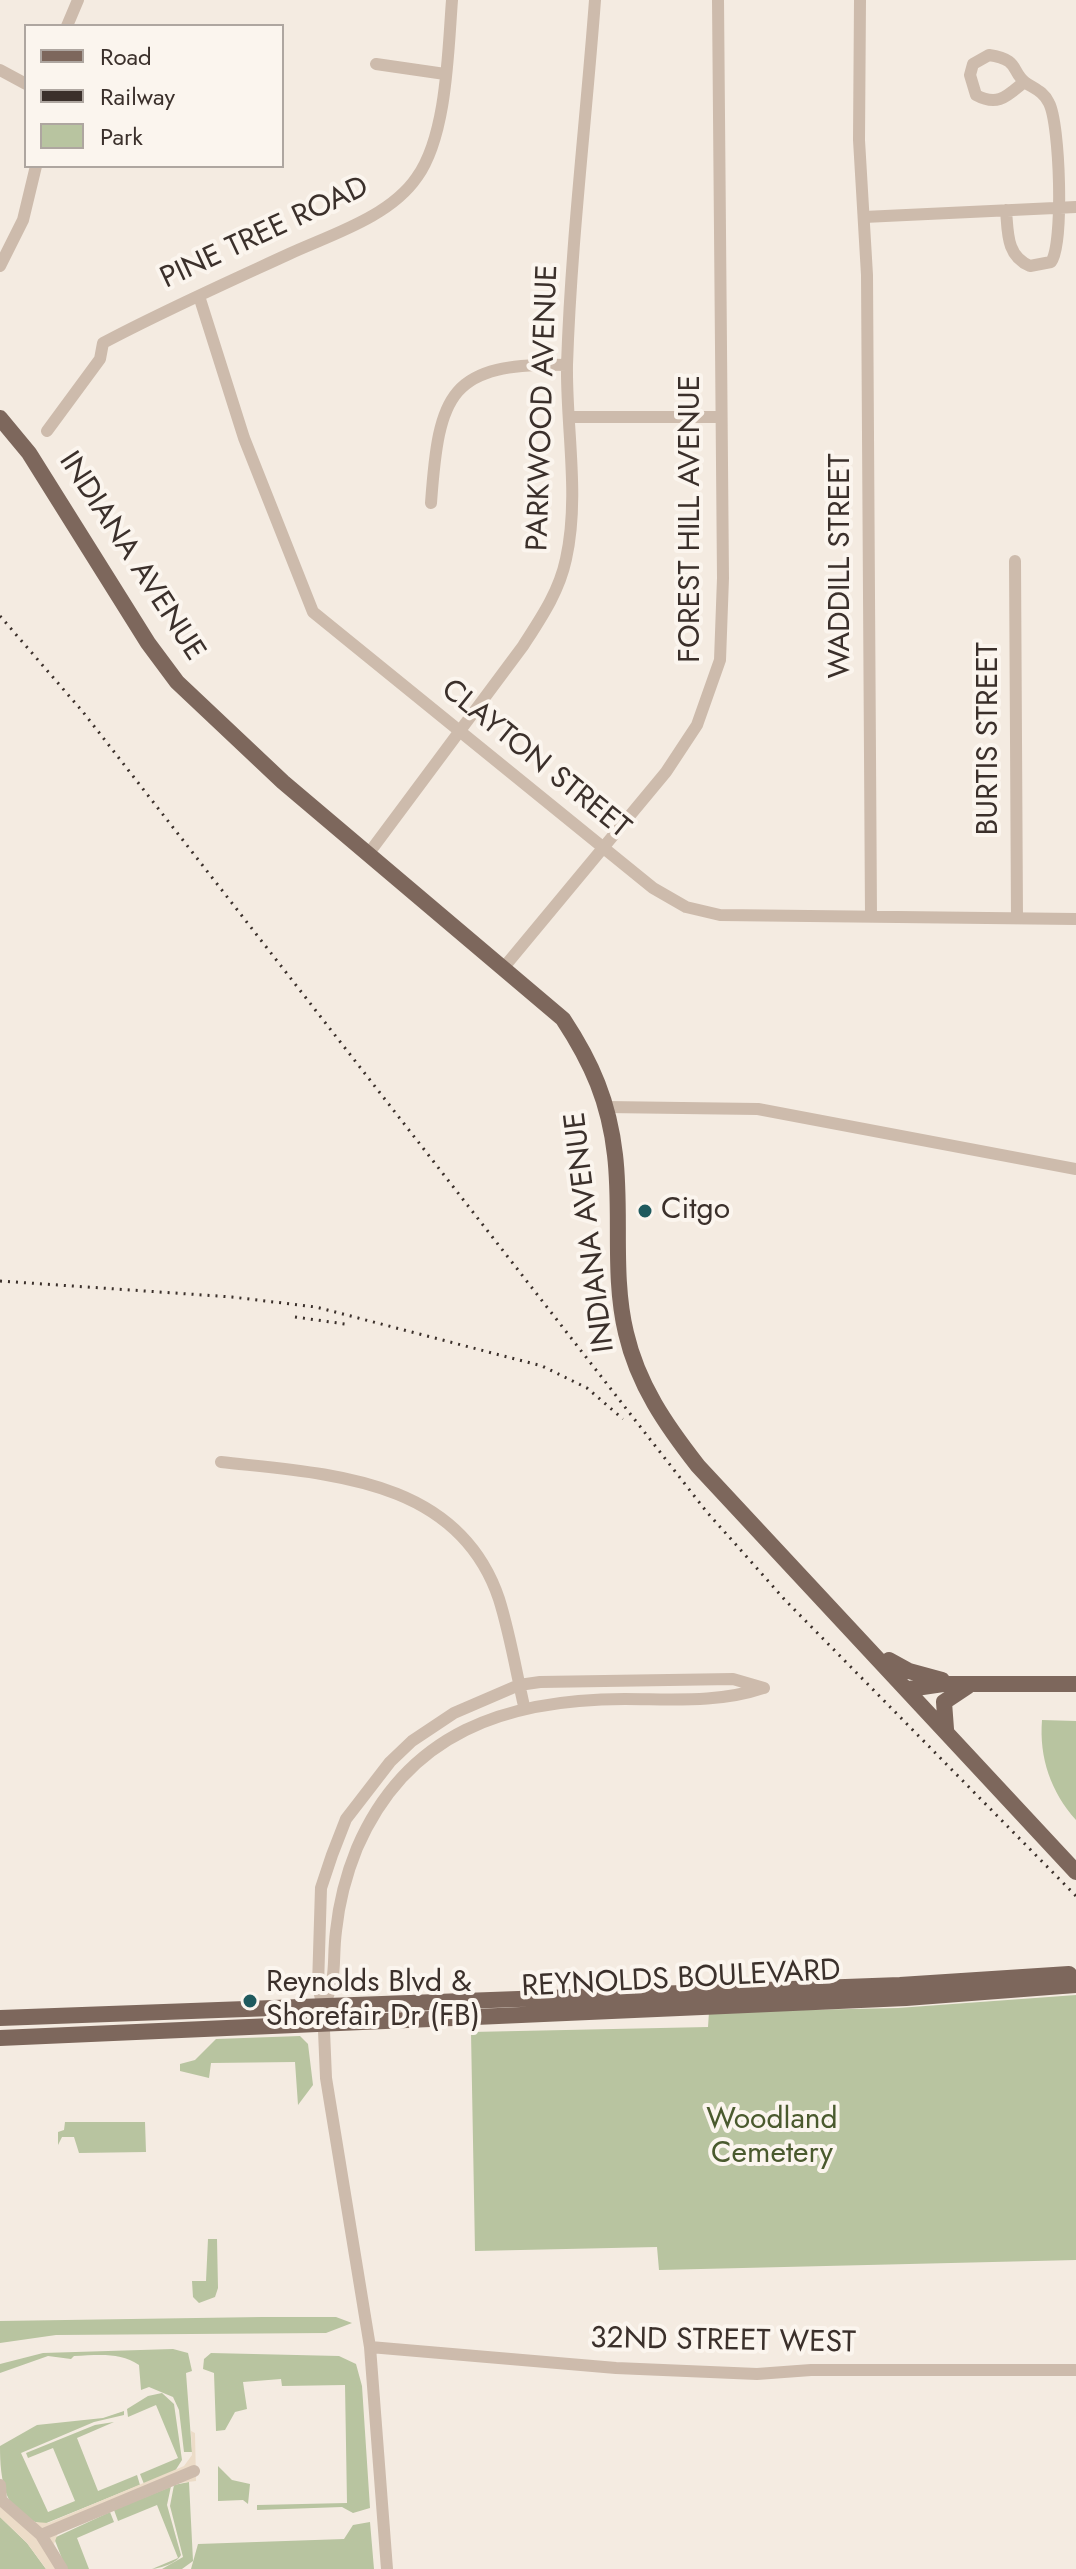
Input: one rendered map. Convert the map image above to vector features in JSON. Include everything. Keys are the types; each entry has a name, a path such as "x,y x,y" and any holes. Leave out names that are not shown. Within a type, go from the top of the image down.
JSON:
{"main road":[{"name":"INDIANA AVENUE","path":"0,418 29,453 148,643 177,682 283,782 505,966 563,1019 590,1061 606,1107 615,1156 625,1331 640,1378 665,1424 698,1466 909,1689 1076,1872"},
{"path":"865,1643 904,1669 965,1684"},
{"path":"946,1730 942,1711 946,1699 965,1684"},
{"path":"909,1689 965,1684 1076,1684"},
{"name":"REYNOLDS BOULEVARD","path":"0,2018 900,1985 1076,1974"},
{"name":"REYNOLDS BOULEVARD","path":"0,2038 906,1998 1076,1985"}],"street":[{"path":"68,24 78,0"},
{"name":"PINE TREE ROAD","path":"47,431 100,359 103,343 350,225 406,192 419,175 430,151 445,74 452,0"},
{"name":"PARKWOOD AVENUE","path":"369,853 544,613 561,578 569,535 567,365 595,0"},
{"name":"FOREST HILL AVENUE","path":"505,966 686,744 715,681 723,634 718,0"},
{"name":"WADDILL STREET","path":"860,0 859,140 864,217 871,915"},
{"path":"1006,210 1008,237 1015,257 1026,265 1039,266 1051,262 1056,255 1059,207 1053,112 1046,97 1024,82 1016,66 989,55 973,64 970,75 976,95 988,101 1002,100 1024,82"},
{"path":"376,64 445,74"},
{"path":"0,70 24,83"},
{"path":"0,266 23,220 36,168"},
{"path":"864,217 1076,207"},
{"name":"CLAYTON STREET","path":"199,296 244,438 313,612 601,848 675,902 703,913 763,917 871,915 1076,919"},
{"path":"431,503 441,423 456,393 476,376 496,368 567,365"},
{"path":"569,417 719,417"},
{"name":"BURTIS STREET","path":"1015,561 1017,918"},
{"path":"606,1107 758,1109 1076,1169"},
{"path":"221,1462 363,1480 408,1496 435,1514 466,1541 487,1574 498,1598 524,1706"},
{"path":"323,2007 334,1985 339,1902 357,1847 393,1789 419,1762 448,1740 494,1715 524,1706 599,1699 733,1698 764,1688 733,1679 519,1685 454,1713 412,1741 390,1762 346,1819 321,1888 318,1986 323,2007 326,2078 370,2347 387,2569"},
{"name":"32ND STREET WEST","path":"370,2347 616,2368 757,2374 811,2370 1076,2370"},
{"path":"41,2535 194,2471"},
{"path":"0,2485 0,2500 41,2535 62,2569"}],"green space":[{"path":"1042,1720 1076,1721 1076,1820 1048,1774"},
{"name":"Woodland Cemetery","path":"1076,1995 1076,2260 659,2270 657,2247 475,2251 471,2032 708,2027 709,2012 898,2008"},
{"path":"300,2036 308,2044 313,2085 298,2105 295,2062 211,2063 209,2078 180,2071 180,2064 195,2060 216,2039"},
{"path":"65,2122 145,2122 146,2152 79,2153 74,2137 62,2137 58,2145 58,2132 64,2130"},
{"path":"208,2239 217,2239 218,2288 215,2297 199,2303 193,2297 192,2281 206,2281"},
{"path":"336,2317 352,2323 326,2333 56,2335 0,2343 0,2321"},
{"path":"173,2349 188,2353 192,2371 186,2373 192,2452 184,2452 179,2410 173,2397 149,2387 141,2390 139,2365 132,2361 109,2355 74,2356 71,2359 48,2356 0,2373 0,2364 43,2353"},
{"path":"211,2353 339,2356 356,2364 362,2386 370,2508 353,2513 342,2507 257,2510 257,2505 347,2503 345,2385 282,2386 281,2379 243,2382 247,2409 235,2412 225,2430 216,2431 214,2373 203,2369 204,2359"},
{"path":"162,2393 174,2404 182,2460 175,2471 144,2484 140,2474 178,2458 156,2405 128,2417 127,2409 148,2396"},
{"path":"124,2411 124,2415 94,2422 21,2453 48,2512 75,2501 53,2448 28,2458 26,2453 95,2425 114,2422 77,2438 98,2491 137,2475 140,2485 44,2524 20,2514 12,2505 3,2484 0,2446 37,2425 103,2418"},
{"path":"218,2466 232,2480 250,2484 248,2504 243,2500 218,2501"},
{"path":"189,2482 193,2561 182,2569 162,2569 183,2557 170,2506 174,2485"},
{"path":"171,2486 167,2505 181,2555 179,2558 172,2563 152,2569 178,2558 157,2505 118,2521 114,2510"},
{"path":"110,2512 114,2522 77,2538 89,2569 66,2569 54,2538"},
{"path":"0,2517 27,2543 46,2569 0,2569"},
{"path":"370,2522 374,2569 191,2569 198,2544 344,2539 353,2525"}],"shaded area":[{"path":"191,2431 195,2433 196,2481 180,2483 58,2533 54,2544 66,2569 46,2569 27,2543 0,2517 0,2478 6,2500 34,2522 48,2523 184,2466 192,2455"}],"railway":[{"path":"0,616 83,712 706,1511 785,1600 1076,1896"},
{"path":"0,1281 232,1297 316,1307 542,1366 587,1388 623,1419"},
{"path":"295,1317 345,1324"}],"place":[{"name":"Citgo","path":"645,1211"},
{"name":"Reynolds Blvd & Shorefair Dr (FB)","path":"250,2001"}]}
